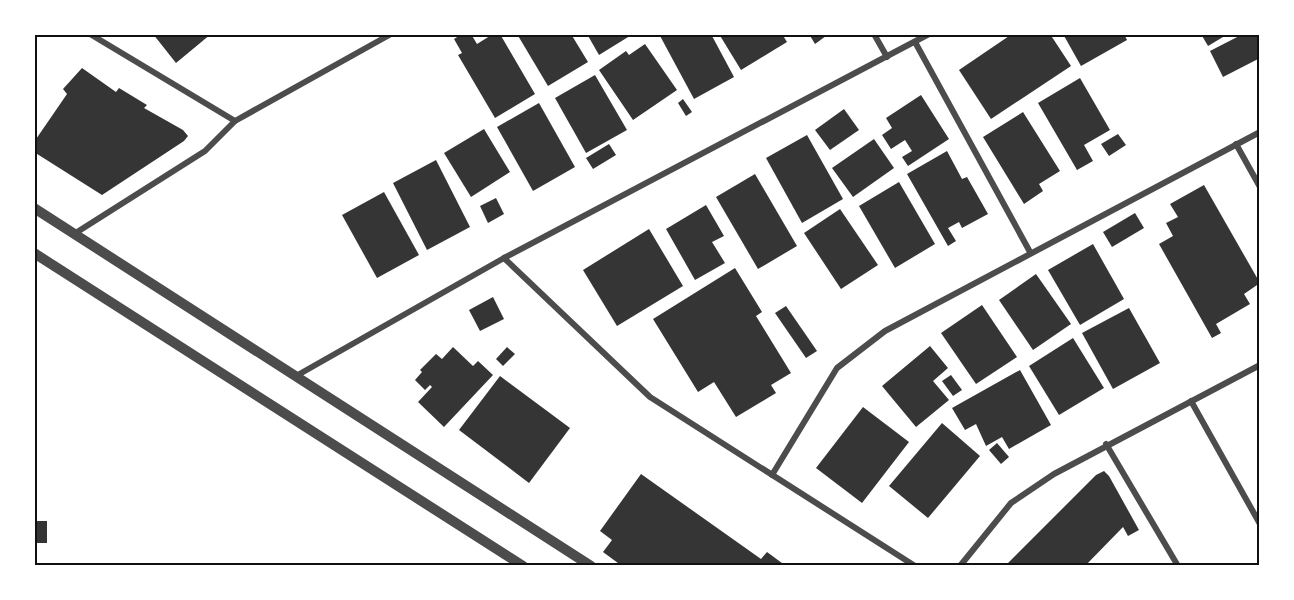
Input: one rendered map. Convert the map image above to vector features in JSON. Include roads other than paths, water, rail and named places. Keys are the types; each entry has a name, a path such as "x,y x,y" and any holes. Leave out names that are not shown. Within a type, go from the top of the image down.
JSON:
{"street":[{"path":"90,34 235,121"},
{"path":"74,234 205,152 235,121 391,34"},
{"path":"874,34 887,57"},
{"path":"295,377 504,258 929,34"},
{"path":"915,42 1030,252"},
{"path":"772,475 837,369 885,331 1030,252 1260,132"},
{"path":"1236,144 1260,187"},
{"path":"34,208 591,566"},
{"path":"34,253 523,566"},
{"path":"504,258 650,397 915,566"},
{"path":"960,566 1011,502 1106,444 1260,365"},
{"path":"1191,401 1260,524"},
{"path":"1106,444 1178,566"}]}
